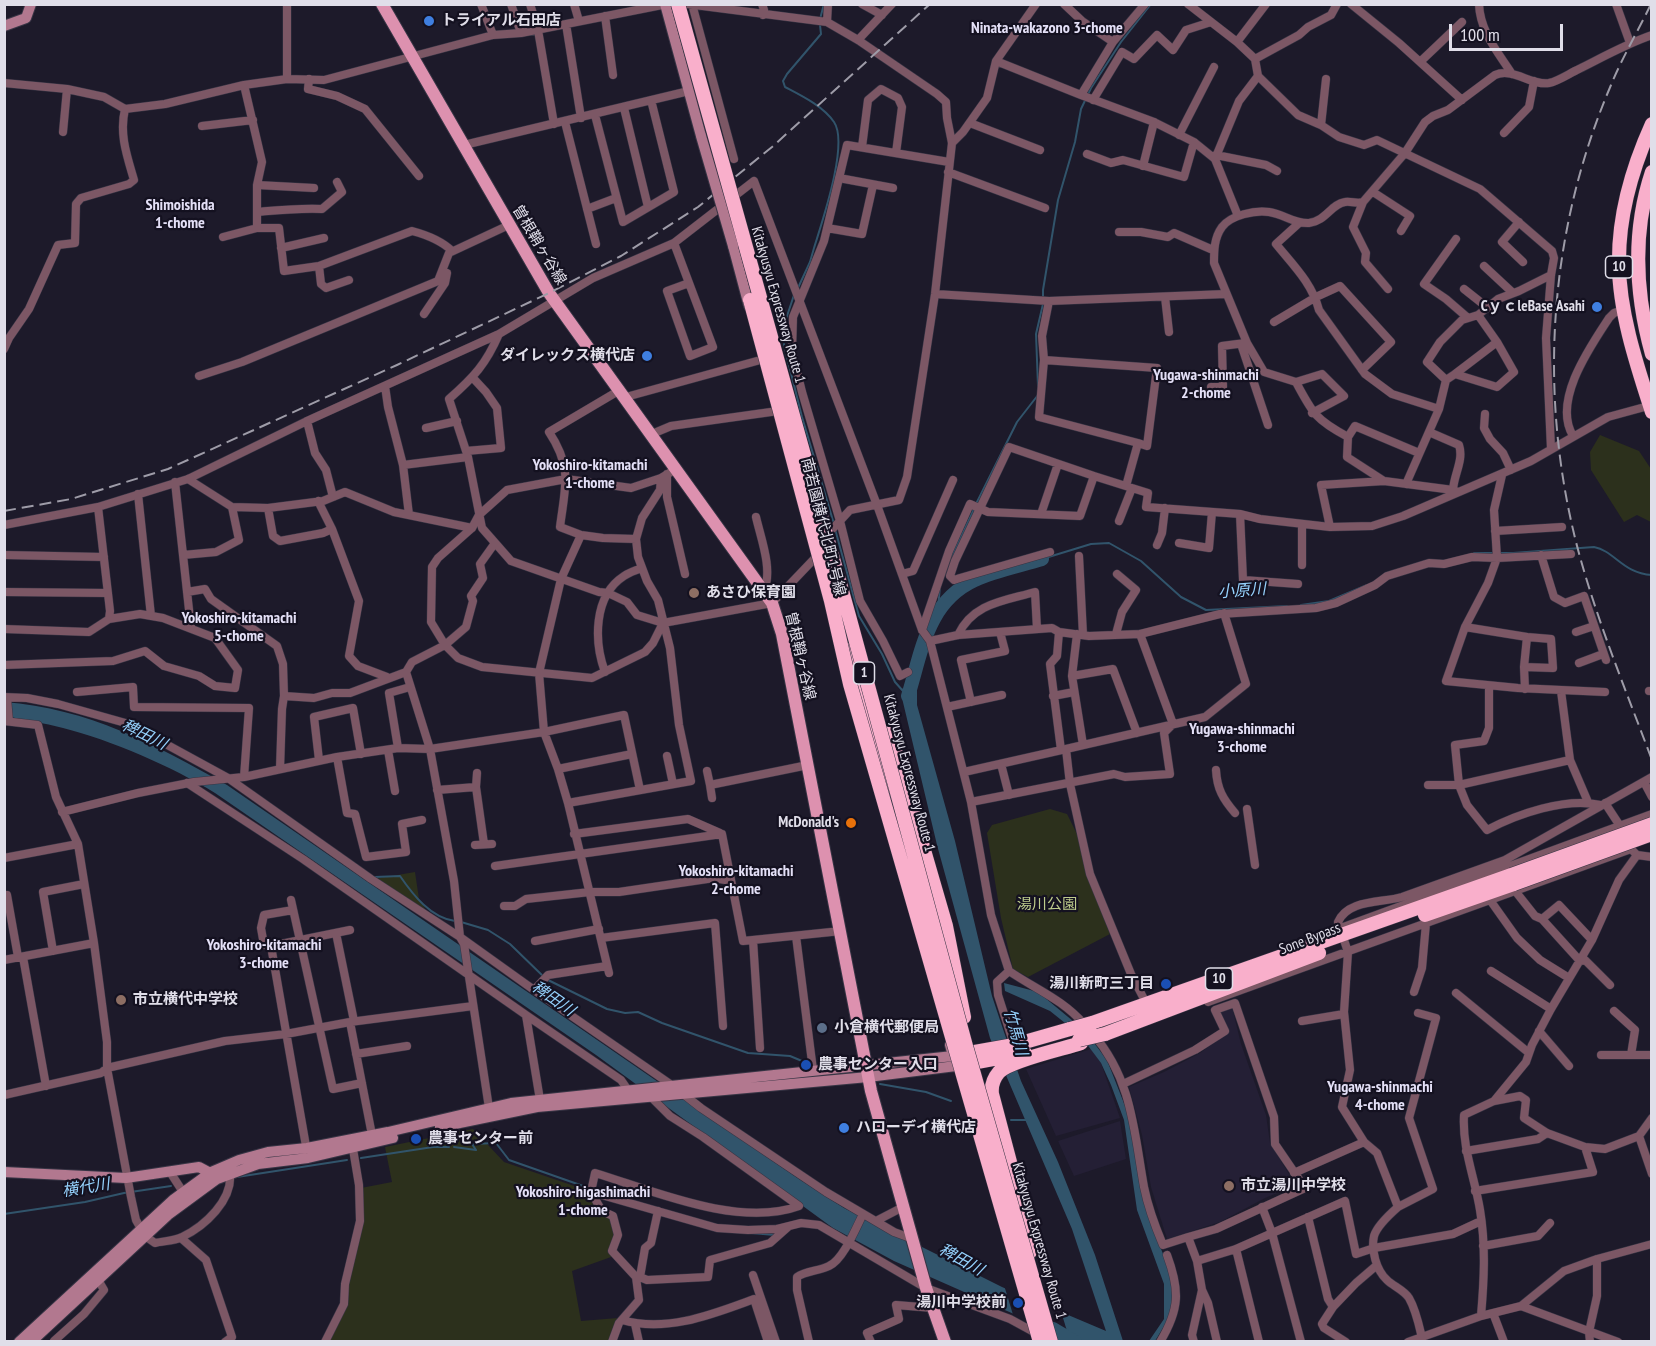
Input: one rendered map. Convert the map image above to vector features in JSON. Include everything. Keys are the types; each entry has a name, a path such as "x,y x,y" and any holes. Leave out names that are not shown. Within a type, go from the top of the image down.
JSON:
{"highway":[{"name":"Kitakyusyu Expressway Route 1","path":"678,4 966,1046 1051,1341"},
{"name":"Kitakyusyu Expressway Route 1","path":"666,5 831,601 850,684 1034,1335"},
{"name":"10","path":"1651,408 1631,341 1618,262 1627,193 1652,124"},
{"path":"1624,305 1626,242 1630,209 1640,170 1652,140"},
{"name":"10","path":"1652,171 1648,196 1639,224 1636,263 1643,317 1652,354"},
{"path":"831,601 858,682 927,929 936,997"},
{"path":"849,616 890,733 946,926 964,1017"},
{"name":"Sone Bypass","path":"1514,884 1652,824"},
{"name":"Sone Bypass","path":"1077,1037 1094,1022 1514,884 1652,834"},
{"name":"Sone Bypass","path":"1077,1037 1105,1034 1174,1009 1344,939"},
{"path":"1013,1270 995,1169 969,1073 988,1057 1077,1037"},
{"path":"988,1057 961,1085 1013,1270 1034,1335"},
{"path":"988,1057 1030,1252 1057,1341"},
{"path":"988,1057 992,1094 1024,1215 1030,1252"}],"main road":[{"name":"曽根鞘ヶ谷線","path":"382,4 555,301 652,434 668,474 772,603 782,634 868,1072 888,1158 925,1285 945,1341"}],"street":[{"path":"4,26 26,18 31,4"},
{"path":"286,79 287,4"},
{"path":"482,4 493,35"},
{"path":"511,4 521,33"},
{"path":"530,4 538,30 554,124"},
{"path":"574,4 579,21"},
{"name":"南若園横代北町1号線","path":"678,4 720,142 827,534 964,1017 988,1057"},
{"path":"762,4 763,15"},
{"path":"827,22 828,4"},
{"path":"862,4 882,15"},
{"path":"858,40 892,4"},
{"path":"952,143 970,123 987,98 996,61 1036,4"},
{"path":"1064,4 1082,21 1113,42"},
{"path":"1081,95 1113,42 1145,4"},
{"path":"1188,4 1256,59 1258,76 1298,115 1321,125 1339,137 1364,145 1377,140 1480,189 1552,251 1554,258 1546,338 1551,449"},
{"path":"1237,42 1266,4"},
{"path":"1256,59 1331,15 1337,4"},
{"path":"1352,4 1462,100"},
{"path":"1479,4 1479,18 1484,31 1512,74"},
{"path":"1616,4 1630,43"},
{"path":"4,83 68,89 104,97 125,109 165,104 244,84 286,79 324,80 493,35 521,33 666,5"},
{"name":"南若園横代北町1号線","path":"666,5 778,411 880,811 936,997 988,1057"},
{"path":"499,334 492,350 472,378 449,399 467,454 482,528 511,561 608,593 627,602 637,615 663,623 772,603 815,558 827,534 850,510 899,500 907,477 935,294 952,143 946,102 938,94 858,40 827,22 690,5 734,159"},
{"path":"605,16 613,75"},
{"path":"1093,100 1122,52 1134,59 1157,35 1173,50 1186,30 1210,22"},
{"path":"1420,62 1462,22"},
{"path":"566,24 581,118"},
{"path":"1388,289 1365,262 1366,253 1353,227 1363,202 1405,153 1425,122 1448,110 1499,73 1550,83 1630,43 1652,35"},
{"path":"996,61 1154,122 1194,142 1216,157 1266,165 1277,171"},
{"path":"1179,135 1214,67"},
{"path":"1238,216 1216,157 1239,101 1258,76"},
{"path":"309,79 309,89 337,96 365,109 419,176"},
{"path":"1321,125 1326,79"},
{"path":"1504,133 1529,107 1534,81"},
{"path":"244,84 262,162 257,185 257,228"},
{"path":"63,132 68,89"},
{"path":"862,147 868,100 881,89 898,98 902,107 896,153"},
{"path":"464,146 689,91"},
{"path":"595,115 622,222 674,192 651,100"},
{"path":"624,108 648,207"},
{"path":"4,349 28,309 58,245 75,243 76,204 81,198 129,184 134,180 124,145 122,123 125,109"},
{"path":"202,126 253,120"},
{"path":"565,122 596,244"},
{"path":"1143,166 1154,122"},
{"path":"970,123 1040,150"},
{"path":"1088,154 1111,163 1123,160 1184,177 1194,142"},
{"path":"908,672 900,676 860,602 840,521 792,351 793,317 815,268 847,145 949,162"},
{"path":"948,172 1045,208"},
{"path":"839,178 893,188"},
{"path":"4,525 99,507 188,479 307,421 499,334 593,278 674,243 754,181 878,505 922,630 930,641 971,801 991,915 1009,971 1072,1010 1108,1051 1123,1084 1138,1144 1144,1189 1154,1225 1163,1245 1216,1229 1305,1188 1275,1144 1274,1117 1235,1003 1215,1010 1225,1031 1195,1050 1123,1084"},
{"path":"257,212 287,208 322,209 342,192 338,182"},
{"path":"257,185 314,188"},
{"path":"827,228 862,234 873,185"},
{"path":"1373,192 1410,216 1401,231"},
{"path":"587,209 616,198"},
{"path":"1268,425 1244,343 1214,264 1213,250 1222,227 1238,216 1266,211 1281,214 1298,224 1318,222 1345,202 1363,202"},
{"path":"1519,222 1502,242 1523,262"},
{"path":"1298,224 1276,244 1308,282 1316,297 1319,310 1362,370 1392,394 1439,408"},
{"path":"199,376 242,362 438,281 449,253 509,225"},
{"path":"223,237 257,228 279,228 284,271 319,266 412,231 446,245 452,251"},
{"path":"1119,232 1141,232 1167,237 1174,233 1213,250"},
{"path":"281,248 324,238"},
{"path":"1456,239 1424,285 1446,298 1468,318"},
{"path":"674,243 713,347 690,356 667,291 689,284"},
{"path":"319,266 321,284 326,288 349,280"},
{"path":"1484,266 1513,293"},
{"path":"424,314 445,283 447,273 442,271"},
{"path":"1446,380 1427,362 1440,342 1462,320 1478,315 1498,299 1551,275"},
{"path":"1274,322 1316,297 1340,286 1391,342 1362,370"},
{"path":"1464,289 1488,308"},
{"path":"935,294 1049,301 1226,294"},
{"path":"1165,297 1169,332"},
{"path":"1044,360 1157,368 1147,446 1039,417 1044,360 1042,336 1049,301"},
{"path":"1573,436 1566,420 1572,386 1578,369 1609,318 1624,305"},
{"path":"1455,374 1497,387 1514,372 1478,315"},
{"path":"1406,484 1439,408 1446,380 1497,342"},
{"path":"1244,343 1264,372 1296,382 1322,374 1344,396 1312,413"},
{"path":"1211,387 1223,387 1222,346 1244,343"},
{"path":"636,539 581,535 560,527 566,479 561,449 549,432 623,394 764,359"},
{"path":"403,465 501,448 497,408 472,378"},
{"path":"1296,382 1312,413 1328,426 1348,437"},
{"path":"385,386 403,465 409,515"},
{"path":"1050,552 954,580 951,576 958,555 1009,447 1148,493 1146,507 1240,514 1260,519 1330,527 1372,526 1403,516 1456,491 1512,470 1608,417 1651,408"},
{"path":"652,434 671,426 778,411"},
{"path":"1485,414 1484,428 1490,439 1503,453 1512,470"},
{"path":"307,421 315,453 326,470 333,497"},
{"path":"426,428 456,421"},
{"path":"1384,481 1347,457 1348,437 1355,426 1419,453"},
{"path":"1429,432 1459,445 1462,454 1454,480 1456,491"},
{"path":"1119,521 1138,443"},
{"path":"1041,514 1058,464"},
{"path":"663,623 653,644 645,652 592,678 482,667 458,658 445,645 431,622 432,567 438,558 472,528 478,515 507,490 566,479 631,488 668,474"},
{"path":"568,803 691,781 679,725 670,648 658,600 642,568 636,539 642,518 668,474"},
{"path":"668,474 667,496 685,574"},
{"path":"1502,474 1494,510 1497,558 1488,583 1465,627 1446,681 1561,691 1605,692"},
{"path":"922,630 949,551 969,504 988,512 1080,516 1094,476"},
{"path":"188,479 232,507 268,508 318,501 345,492 394,512 472,528"},
{"path":"902,574 913,571 953,480"},
{"path":"1330,527 1322,485 1384,481 1456,491"},
{"path":"175,482 191,628"},
{"path":"138,494 151,616"},
{"path":"318,501 332,529 359,601 349,656 358,666 388,678"},
{"path":"99,507 109,619"},
{"path":"183,555 216,552 239,540 232,507"},
{"path":"268,508 273,536 280,541 323,533 332,529"},
{"path":"1156,545 1162,533 1165,508"},
{"path":"1179,543 1209,548 1212,512"},
{"path":"1240,514 1243,580 1298,584"},
{"path":"756,517 767,564 767,584 764,591"},
{"path":"1302,524 1302,565"},
{"path":"1495,531 1562,527"},
{"path":"534,990 548,975 608,969 568,803 544,732 539,673 561,579 581,535"},
{"path":"284,696 314,698 332,693 350,693 406,672 412,662 445,645 466,627 471,596 483,578 480,564 495,543"},
{"path":"949,551 958,555"},
{"path":"930,641 958,635 1052,628 1059,632 1080,634 1140,634 1224,614 1316,608 1336,603 1375,585 1387,576 1411,568 1472,558 1571,554"},
{"path":"4,555 104,557"},
{"path":"1540,555 1554,597 1565,603 1584,596 1605,657 1579,663"},
{"path":"1079,556 1080,634 1072,676 1083,745"},
{"path":"605,672 600,658 598,633 600,610 608,593 623,576 642,568"},
{"path":"1116,634 1122,612 1136,590 1117,574"},
{"path":"187,592 205,589 212,599 277,646 283,664 284,696 280,769"},
{"path":"4,592 108,593"},
{"path":"958,635 963,625 974,613 991,604 1035,592 1037,629"},
{"path":"4,629 89,632 109,619 141,614 191,628 215,638 238,670 234,688 215,686 199,676 164,666 145,651 113,661 4,665"},
{"path":"964,772 1205,717 1246,684 1224,614"},
{"path":"1576,632 1594,626"},
{"path":"1465,627 1551,639 1553,668 1524,666"},
{"path":"971,702 961,660 1005,651 1000,632"},
{"path":"1059,632 1057,656 1050,664 1053,696 1090,874 1131,974 1144,999"},
{"path":"1140,634 1173,724"},
{"path":"1525,688 1524,666 1527,636"},
{"path":"1072,676 1113,669 1137,733"},
{"path":"406,672 430,749 454,881 489,1113"},
{"path":"1489,686 1489,728 1484,741 1455,745 1459,785 1467,805 1488,830 1505,820 1557,805 1588,802 1602,804 1621,825 1634,852"},
{"path":"77,692 133,687 134,707 249,708 244,777"},
{"path":"398,748 389,693 410,687"},
{"path":"1561,691 1570,760 1588,802"},
{"path":"1053,696 1074,692"},
{"path":"948,707 1002,695"},
{"path":"230,1173 231,1182 223,1200 210,1218 181,1238 155,1243 143,1232 136,1220 127,1183 107,1068 107,1042 78,844 56,797 38,725 7,721 6,698 27,698 48,702 129,724 226,778 681,1090 701,1108 826,1192 894,1232 913,1239"},
{"path":"319,760 314,717 353,708 361,753"},
{"path":"62,812 138,793 190,783 244,777 319,760 398,748 430,749 544,732 624,715 640,790"},
{"path":"971,801 1114,774 1125,777 1170,774 1164,733 1173,724"},
{"path":"388,750 395,790"},
{"path":"558,769 632,754"},
{"path":"667,756 673,784"},
{"path":"337,757 347,813 355,814 366,857 406,852 402,824 422,820"},
{"path":"1428,785 1459,785 1570,760"},
{"path":"1001,764 1009,795"},
{"path":"710,785 808,765"},
{"path":"1216,770 1217,786 1223,800 1235,813"},
{"path":"707,771 712,798"},
{"path":"475,846 488,844 476,787 477,773"},
{"path":"1398,1206 1377,1153 1364,1142 1342,1107 1350,1070 1344,1014 1344,939 1338,922 1341,915 1347,910 1373,901 1390,901 1505,860 1649,779 1652,797"},
{"path":"190,783 468,973 799,1206 756,1214 720,1210 595,1173 591,1192 602,1212 613,1216 618,1235 612,1251 638,1277 647,1280 708,1277 710,1260 770,1243 789,1227"},
{"path":"437,790 476,787"},
{"path":"1247,809 1255,865"},
{"path":"1344,939 1652,814"},
{"path":"574,834 688,819 722,834"},
{"path":"722,834 743,941 841,932"},
{"path":"495,866 722,834"},
{"path":"4,858 78,844"},
{"path":"1094,1022 1144,999 1344,939 1426,923 1490,900 1514,884 1634,852 1652,857"},
{"path":"1494,1101 1526,1062 1539,1031 1592,940 1634,852"},
{"path":"504,906 514,906 526,899 590,892 619,892 714,878 731,881"},
{"path":"53,951 44,891 84,884"},
{"path":"1514,884 1535,916 1542,919 1580,961"},
{"path":"7,895 46,1086"},
{"path":"291,900 333,1089 362,1083"},
{"path":"1490,900 1517,938 1540,960 1569,978"},
{"path":"1542,919 1559,905 1592,940"},
{"path":"264,945 261,928 264,915 293,910"},
{"path":"535,941 715,923 723,1026"},
{"path":"1414,992 1422,968 1426,923"},
{"path":"308,1153 271,946 350,930"},
{"path":"336,933 372,1135"},
{"path":"796,936 813,1070"},
{"path":"753,940 760,1048"},
{"path":"4,960 94,943"},
{"path":"1580,961 1585,960 1610,985"},
{"path":"988,1057 998,995 997,982 1009,971"},
{"path":"1491,971 1551,1009"},
{"path":"1456,993 1529,1053"},
{"path":"5,1094 101,1073 107,1068 225,1041 286,1034 473,1005"},
{"path":"1614,1011 1635,1030 1630,1055"},
{"path":"1418,1013 1436,1018 1408,1118 1433,1190 1398,1206 1374,1234 1374,1248 1377,1265 1385,1278 1408,1296 1417,1316 1422,1338"},
{"path":"526,1014 540,1100"},
{"path":"1302,1021 1344,1014"},
{"path":"1539,1031 1569,1066"},
{"path":"356,1054 407,1046"},
{"path":"1601,1055 1652,1055"},
{"path":"143,1232 168,1215 214,1175 489,1113 511,1103 681,1090 813,1070 868,1072 988,1057"},
{"path":"710,1086 938,1068 988,1057"},
{"path":"938,1068 950,1072 961,1085"},
{"path":"352,1143 372,1135 489,1113 640,1093"},
{"path":"1481,1316 1485,1269 1481,1221 1462,1135 1464,1115 1494,1101 1520,1096 1526,1100 1524,1118 1546,1133 1585,1148 1605,1149 1639,1136 1652,1118"},
{"path":"1466,1151 1538,1138 1546,1133"},
{"path":"1639,1136 1652,1174"},
{"path":"1294,1173 1364,1142"},
{"path":"325,1341 344,1304 345,1284 360,1221 352,1143"},
{"path":"1475,1191 1593,1172 1585,1148"},
{"path":"19,1341 35,1334 183,1192 239,1160 268,1152 308,1153"},
{"path":"4,1172 127,1183 199,1167 214,1175"},
{"path":"170,1172 183,1192"},
{"path":"591,1192 717,1228 748,1230 777,1229 801,1223 819,1225 925,1285 1010,1319 1034,1335"},
{"path":"1197,1261 1236,1249 1345,1201 1356,1254 1374,1248 1453,1234 1481,1221"},
{"path":"876,1221 903,1207"},
{"path":"1262,1207 1272,1233 1301,1341"},
{"path":"612,1341 622,1320 639,1300 638,1277 645,1248 651,1243 658,1211"},
{"path":"809,1341 797,1290 797,1277 834,1263 863,1214"},
{"path":"1308,1217 1328,1299 1333,1307"},
{"path":"1483,1246 1538,1236 1550,1223"},
{"path":"1188,1237 1197,1261 1202,1290 1208,1303 1217,1341"},
{"path":"181,1238 207,1260 232,1337 225,1341"},
{"path":"1408,1341 1521,1305 1563,1271 1652,1244"},
{"path":"1236,1249 1259,1341"},
{"path":"1160,1341 1176,1310 1175,1275 1167,1255"},
{"path":"1590,1341 1589,1332 1597,1296 1597,1259"},
{"path":"1346,1341 1324,1328 1322,1324 1333,1307 1377,1265"},
{"path":"35,1334 55,1341 84,1314 104,1290 96,1275"},
{"path":"753,1275 776,1341"},
{"path":"1194,1341 1192,1335 1202,1290"},
{"path":"622,1320 635,1324 698,1319 754,1299 768,1341"},
{"path":"871,1341 867,1333 898,1319 896,1305 933,1308"},
{"path":"1521,1305 1618,1341"},
{"path":"1493,1313 1504,1341"},
{"path":"635,1324 639,1341"}],"shaded area":[{"path":"1232,1007 1241,1044 1266,1115 1270,1143 1295,1184 1220,1222 1167,1239 1151,1187 1142,1135 1129,1087 1200,1053 1227,1033 1218,1011"},
{"path":"1091,1049 1101,1063 1120,1118 1056,1136 1026,1069"},
{"path":"1120,1121 1126,1159 1074,1176 1058,1141"}],"green space":[{"path":"1600,435 1639,451 1651,469 1651,522 1637,515 1624,522 1591,470 1590,452"},
{"name":"湯川公園","path":"1050,809 1067,814 1081,842 1086,872 1110,934 1028,977 1013,969 1001,918 987,833 992,825"},
{"path":"415,872 419,899 426,910 374,879"},
{"path":"473,1129 504,1162 589,1191 611,1217 616,1234 611,1257 572,1271 581,1321 618,1318 610,1341 326,1342 345,1304 346,1285 362,1221 361,1188 392,1182 385,1147"}],"water":[{"path":"913,680 917,683 917,705 955,841 992,996 1021,1081 1058,1162 1095,1255 1123,1341 1075,1341 894,1261 833,1228 596,1055 215,793 161,764 121,747 56,726 5,716 4,702 35,706 93,720 174,756 227,785 844,1208 1002,1287 1106,1331 1072,1229 990,1038 937,845 902,698 902,689"},
{"path":"1004,983 1038,992 1085,1031 1107,1060 1129,1116 1149,1218 1172,1277 1173,1304 1168,1320 1155,1341 1149,1341 1164,1319 1164,1284 1137,1210 1124,1120 1111,1085 1101,1063 1080,1035 1050,1011 1005,991"}],"pier":[{"path":"1004,1285 1060,1308 1070,1341 1014,1318"}],"waterway":[{"path":"820,19 824,4"},
{"path":"1038,386 1036,334 1043,304 1043,290 1058,200 1075,142 1081,109 1091,88 1121,42 1151,4"},
{"path":"797,290 810,262 833,184 838,133 834,122 824,111 785,87 783,81 821,34 820,25"},
{"path":"794,295 786,319 784,345 802,417 834,524"},
{"path":"976,504 1017,422 1038,395"},
{"path":"947,567 974,509"},
{"path":"835,529 859,616 882,654 895,682 903,691"},
{"name":"小原川","path":"1042,559 1091,544 1109,543 1141,561 1181,597 1206,610 1287,606"},
{"name":"小原川","path":"1474,553 1513,553 1594,547 1608,553 1633,570 1652,575"},
{"name":"小原川","path":"908,696 929,629 946,601 959,589 975,580 1042,559"},
{"name":"小原川","path":"1301,605 1329,601 1367,585"},
{"path":"938,609 940,586"},
{"path":"375,877 400,876 417,898 430,910 455,921"},
{"path":"461,922 488,930 510,944 546,979 607,1009 625,1013 638,1012 662,1023 748,1053 790,1056 802,1061"},
{"path":"880,1084 926,1092 951,1101"},
{"path":"1011,1120 1027,1120"},
{"name":"横代川","path":"454,1147 476,1150 472,1144 496,1143 509,1160 586,1187"},
{"name":"横代川","path":"361,1158 433,1147 449,1147"},
{"name":"横代川","path":"237,1177 347,1160"},
{"name":"横代川","path":"4,1214 171,1186"},
{"name":"横代川","path":"751,1233 775,1235"},
{"name":"稗田川","path":"1053,1329 1075,1342"}],"railway":[{"path":"4,511 71,499 168,469 397,365 621,256 698,207 772,147 930,4"},
{"path":"1651,4 1611,85 1590,140 1574,196 1563,253 1556,311 1554,369 1557,427 1564,485 1576,542 1601,625 1652,760"}],"place":[{"name":"トライアル石田店","path":"429,21"},
{"name":"CｙｃleBase Asahi","path":"1597,307"},
{"name":"ダイレックス横代店","path":"647,356"},
{"name":"あさひ保育園","path":"694,593"},
{"name":"McDonald's","path":"851,823"},
{"name":"湯川新町三丁目","path":"1166,984"},
{"name":"市立横代中学校","path":"121,1000"},
{"name":"小倉横代郵便局","path":"822,1028"},
{"name":"農事センター入口","path":"806,1065"},
{"name":"ハローデイ横代店","path":"844,1128"},
{"name":"農事センター前","path":"416,1139"},
{"name":"市立湯川中学校","path":"1229,1186"},
{"name":"湯川中学校前","path":"1018,1303"}],"district":[{"name":"Ninata-wakazono 3-chome","path":"1047,28"},
{"name":"Shimoishida 1-chome","path":"180,214"},
{"name":"Yugawa-shinmachi 2-chome","path":"1206,384"},
{"name":"Yokoshiro-kitamachi 1-chome","path":"590,474"},
{"name":"Yokoshiro-kitamachi 5-chome","path":"239,627"},
{"name":"Yugawa-shinmachi 3-chome","path":"1242,738"},
{"name":"Yokoshiro-kitamachi 2-chome","path":"736,880"},
{"name":"Yokoshiro-kitamachi 3-chome","path":"264,954"},
{"name":"Yugawa-shinmachi 4-chome","path":"1380,1096"},
{"name":"Yokoshiro-higashimachi 1-chome","path":"583,1201"}],"water label":[{"name":"竹馬川","path":"1015,1032"}]}
